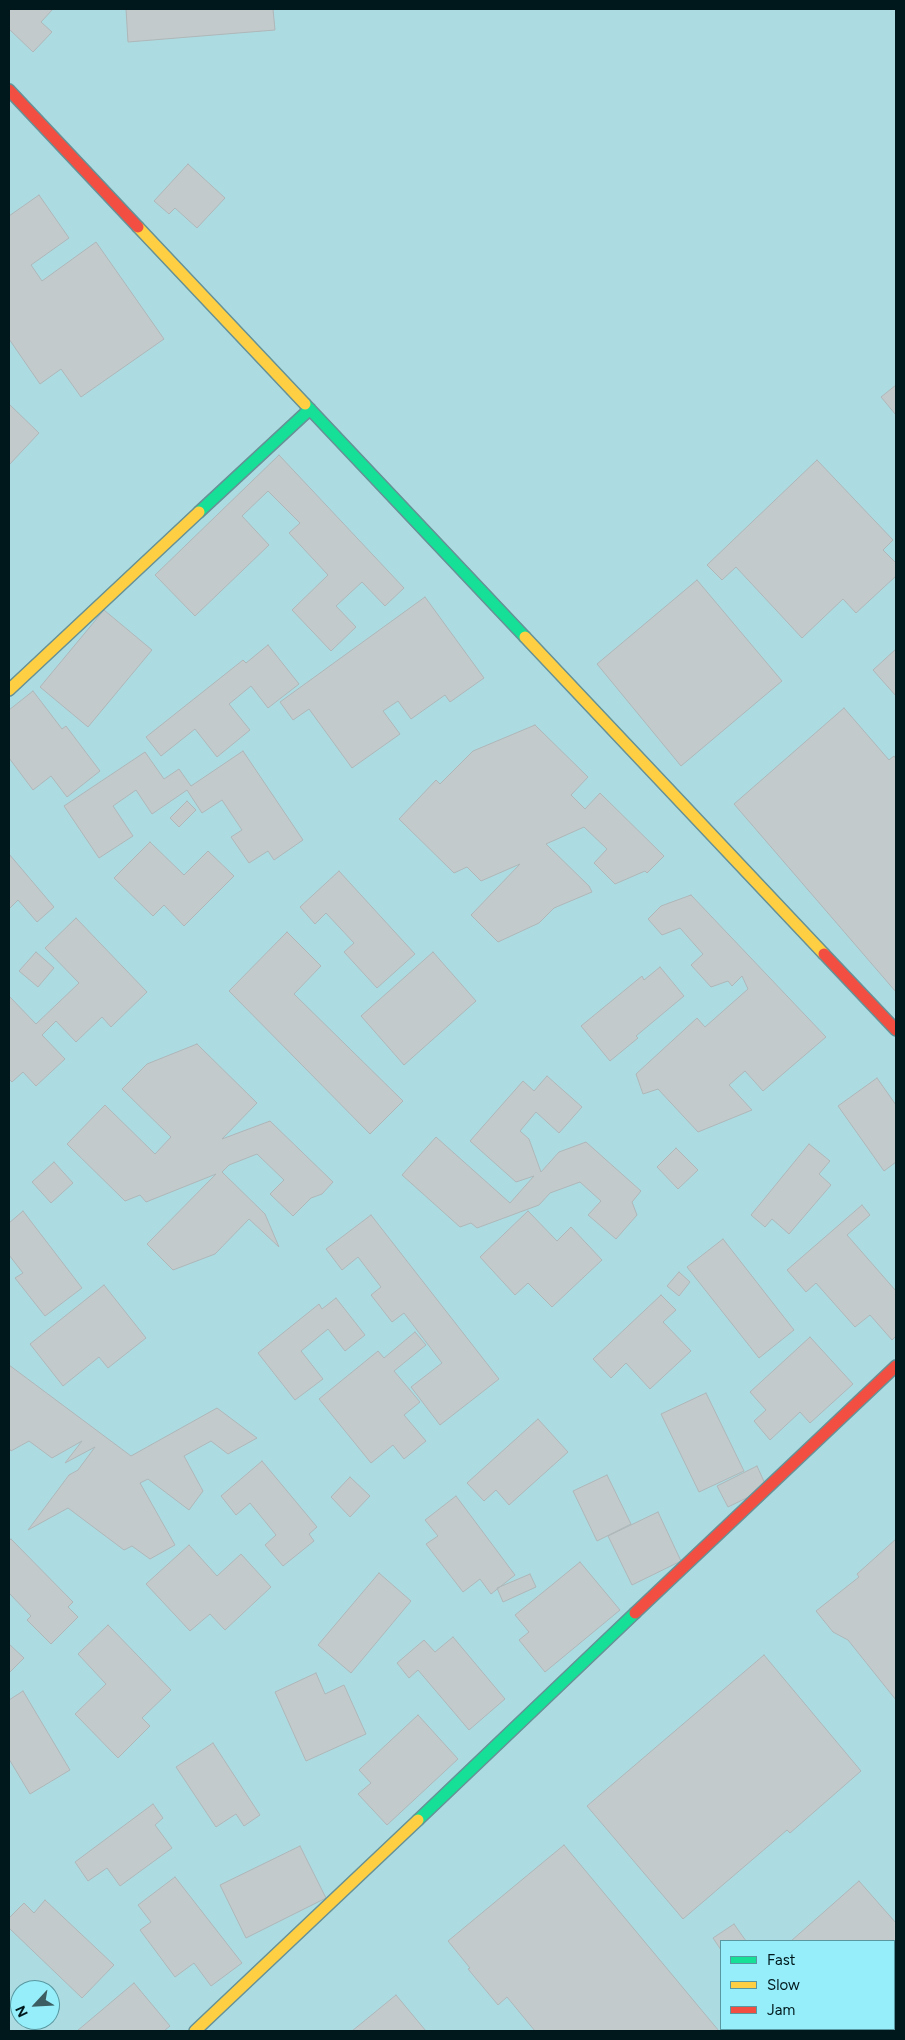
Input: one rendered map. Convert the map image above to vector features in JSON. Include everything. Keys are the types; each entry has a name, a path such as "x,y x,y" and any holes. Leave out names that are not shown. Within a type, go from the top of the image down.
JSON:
{"street":[{"path":"9,90 896,1030"},
{"path":"9,690 310,409"},
{"path":"195,2031 896,1366"}],"building":[{"path":"9,9 53,9 41,22 52,32 33,52 9,29"},
{"path":"126,9 273,9 275,30 128,42"},
{"path":"188,164 225,198 197,228 175,208 169,214 154,201"},
{"path":"39,195 69,238 31,265 42,281 96,242 164,339 81,397 61,369 40,384 9,339 9,216"},
{"path":"896,385 896,415 881,397"},
{"path":"9,404 39,433 9,465"},
{"path":"279,455 404,588 385,606 362,582 336,606 356,627 331,651 292,610 328,575 289,533 300,523 268,491 242,516 269,545 195,616 155,575"},
{"path":"817,460 893,540 883,550 896,563 896,576 856,613 843,599 802,638 736,567 722,580 707,565"},
{"path":"697,580 782,681 681,766 597,664"},
{"path":"425,597 484,678 450,702 445,695 411,719 398,701 383,711 400,734 352,768 309,709 293,720 280,702"},
{"path":"104,610 152,650 88,727 40,687"},
{"path":"268,645 299,684 268,708 251,686 229,704 250,730 217,757 195,729 161,756 146,737 243,660 246,663"},
{"path":"896,649 896,696 873,670"},
{"path":"33,691 62,729 66,726 100,771 67,797 51,776 33,790 9,758 9,710"},
{"path":"844,708 889,760 894,756 896,759 896,992 734,804"},
{"path":"535,725 588,777 571,795 585,809 600,793 664,856 647,873 645,871 615,884 594,863 607,849 584,827 546,844 589,886 592,892 554,908 539,923 498,942 471,915 520,864 481,881 467,867 454,873 399,819 436,780 440,784 473,751"},
{"path":"243,751 303,840 274,860 268,851 249,863 231,837 242,830 222,800 202,813 187,790 152,814 136,790 113,806 133,836 99,858 64,806 145,752 164,779 179,769 191,786"},
{"path":"187,801 196,810 179,827 170,818"},
{"path":"150,842 184,875 208,851 234,876 184,926 164,905 153,916 114,878"},
{"path":"9,854 54,907 37,922 18,900 9,909"},
{"path":"339,871 415,954 377,988 344,952 354,943 326,913 315,924 300,907"},
{"path":"691,895 826,1037 763,1091 745,1071 729,1085 752,1110 698,1132 658,1089 643,1094 636,1074 697,1018 705,1027 748,989 742,976 732,986 728,981 711,987 691,965 703,954 680,928 662,935 648,919 661,906"},
{"path":"76,918 147,992 111,1027 102,1017 76,1042 56,1021 42,1035 65,1059 36,1086 23,1072 12,1082 9,1079 9,996 36,1024 79,983 45,948"},
{"path":"287,932 321,966 294,994 403,1101 370,1134 229,991"},
{"path":"36,952 54,968 38,987 19,971"},
{"path":"433,952 476,1001 404,1065 361,1016"},
{"path":"660,967 684,996 636,1036 638,1038 610,1061 581,1026 642,976 644,980"},
{"path":"197,1044 257,1103 222,1139 270,1121 333,1182 322,1194 311,1198 293,1216 270,1194 284,1180 257,1154 229,1165 222,1172 265,1214 279,1247 249,1219 215,1254 173,1270 147,1244 216,1174 146,1202 140,1195 125,1201 67,1144 105,1105 155,1154 171,1137 122,1089 147,1064"},
{"path":"547,1076 582,1107 559,1133 536,1112 520,1131 529,1139 541,1172 559,1152 586,1142 641,1191 632,1202 637,1215 616,1239 588,1215 601,1201 580,1182 550,1193 539,1205 477,1228 471,1223 460,1227 402,1175 436,1137 510,1203 534,1176 516,1182 470,1141 523,1081 534,1091"},
{"path":"877,1078 896,1105 896,1162 884,1171 838,1106"},
{"path":"809,1144 830,1161 819,1174 831,1185 789,1234 772,1219 765,1227 751,1215"},
{"path":"676,1148 698,1170 678,1189 657,1167"},
{"path":"54,1162 73,1183 51,1203 32,1182"},
{"path":"862,1205 870,1215 847,1235 896,1291 896,1336 892,1340 870,1315 855,1327 816,1283 806,1292 787,1270"},
{"path":"23,1211 82,1288 45,1316 15,1278 23,1273 9,1255 9,1223"},
{"path":"528,1211 557,1241 571,1227 602,1260 552,1307 528,1283 515,1295 480,1257"},
{"path":"371,1215 499,1379 440,1425 411,1387 442,1363 404,1313 392,1322 371,1295 381,1287 358,1257 342,1270 326,1249"},
{"path":"723,1239 794,1330 759,1358 687,1267"},
{"path":"679,1272 690,1282 679,1296 667,1286"},
{"path":"104,1285 146,1338 108,1368 99,1357 63,1386 30,1344"},
{"path":"661,1295 676,1310 663,1322 691,1351 650,1389 626,1363 611,1378 593,1359"},
{"path":"336,1298 365,1335 345,1351 328,1329 301,1351 323,1379 295,1400 258,1353 319,1304 322,1309"},
{"path":"415,1332 426,1345 394,1371 420,1402 404,1415 426,1441 404,1459 393,1445 371,1463 319,1399 378,1351 384,1358"},
{"path":"810,1337 853,1384 810,1423 800,1412 770,1440 754,1421 766,1410 750,1392"},
{"path":"9,1365 131,1456 217,1408 257,1438 228,1454 211,1441 184,1456 203,1491 189,1510 148,1479 140,1483 175,1545 150,1559 132,1546 124,1550 68,1508 28,1530 69,1475 78,1470 95,1447 65,1463 82,1441 52,1458 29,1441 11,1451 9,1448"},
{"path":"706,1393 744,1471 699,1492 661,1414"},
{"path":"538,1419 568,1452 509,1505 496,1490 484,1501 467,1483"},
{"path":"262,1461 317,1527 309,1534 314,1541 283,1566 265,1545 276,1535 250,1503 236,1515 221,1496"},
{"path":"757,1466 767,1488 728,1507 717,1486"},
{"path":"607,1475 631,1524 597,1541 573,1491"},
{"path":"350,1477 370,1496 350,1517 331,1497"},
{"path":"456,1496 515,1575 491,1594 480,1579 463,1592 426,1544 438,1536 425,1520"},
{"path":"658,1512 681,1561 632,1585 608,1536"},
{"path":"11,1539 73,1602 68,1607 78,1617 51,1644 27,1620 31,1616 9,1593 9,1541"},
{"path":"896,1539 896,1700 848,1640 833,1632 816,1611 859,1577 857,1574"},
{"path":"189,1545 217,1576 241,1554 271,1587 225,1630 210,1614 190,1631 146,1584"},
{"path":"580,1562 620,1610 545,1672 519,1640 529,1632 515,1615"},
{"path":"379,1573 411,1601 351,1673 318,1645"},
{"path":"530,1574 536,1587 503,1602 497,1588"},
{"path":"108,1625 171,1690 142,1718 150,1726 118,1758 75,1714 106,1684 78,1654"},
{"path":"453,1637 505,1699 469,1730 418,1670 409,1678 397,1663 424,1640 435,1652"},
{"path":"9,1644 24,1658 9,1673"},
{"path":"764,1655 861,1771 790,1833 787,1830 683,1919 587,1806"},
{"path":"316,1673 325,1694 344,1685 366,1734 306,1761 275,1692"},
{"path":"23,1691 70,1770 30,1794 9,1759 9,1700"},
{"path":"418,1715 458,1759 387,1825 358,1794 371,1783 359,1770"},
{"path":"213,1743 260,1815 244,1826 236,1814 216,1827 176,1767"},
{"path":"153,1804 163,1818 155,1825 172,1848 120,1886 107,1868 88,1881 75,1862"},
{"path":"564,1845 719,2031 535,2031 507,1997 498,2005 468,1969 470,1968 448,1941"},
{"path":"300,1846 326,1898 246,1938 220,1885"},
{"path":"175,1877 242,1963 211,1986 194,1963 175,1977 140,1930 151,1922 138,1905"},
{"path":"859,1881 896,1923 896,2031 789,2031 895,2030 895,1940 792,1940"},
{"path":"45,1900 114,1965 82,1998 9,1928 9,1918 24,1903 34,1913"},
{"path":"734,1924 745,1940 720,1940 720,1948 713,1938"},
{"path":"134,1983 170,2026 164,2031 77,2031"},
{"path":"396,1995 426,2031 352,2031"}],"traffic: fast":[{"path":"305,404 525,637"},
{"path":"199,512 310,409"},
{"path":"418,1820 635,1613"}],"traffic: slow":[{"path":"138,227 305,404"},
{"path":"9,690 199,512"},
{"path":"525,637 824,954"},
{"path":"195,2031 418,1820"}],"traffic: jam":[{"path":"9,90 138,227"},
{"path":"824,954 896,1030"},
{"path":"635,1613 896,1366"}]}
